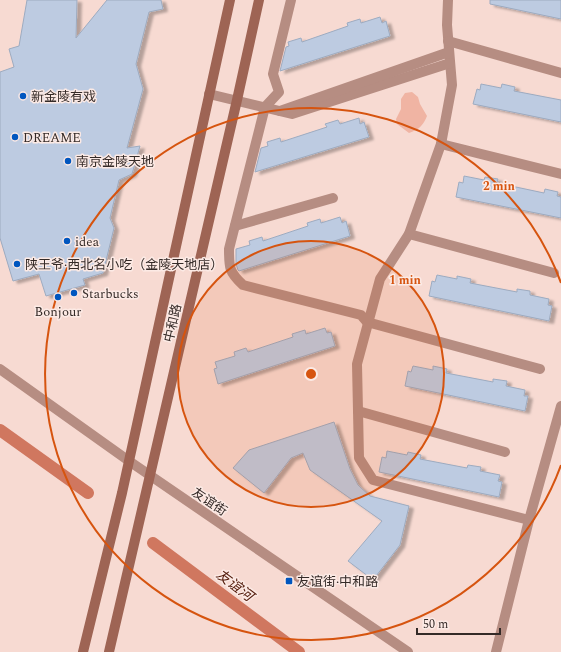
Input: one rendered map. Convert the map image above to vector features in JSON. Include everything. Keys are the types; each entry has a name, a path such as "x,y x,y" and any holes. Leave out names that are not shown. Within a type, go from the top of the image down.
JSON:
{"main road":[{"name":"中和路","path":"83,652 129,461 230,0"},
{"name":"中和路","path":"109,652 237,100 258,0"}],"street":[{"path":"291,0 273,74 279,92 265,107 229,250 229,264 233,276 243,285 361,315 367,322 540,369"},
{"path":"448,0 447,24 452,85 441,144 409,234 380,279 367,322 357,364 359,458 373,480 529,520"},
{"path":"280,110 449,47 561,73"},
{"path":"209,94 292,114 450,63"},
{"path":"441,144 561,174"},
{"path":"235,226 333,198"},
{"path":"409,234 554,273"},
{"name":"友谊街","path":"0,368 129,461 408,652"},
{"path":"496,652 529,520 561,406"},
{"path":"358,411 505,452"}],"shaded area":[{"path":"412,92 418,97 427,116 420,127 409,133 397,124 396,119 401,109 401,99 405,93"}],"building":[{"name":"南京金陵天地","path":"27,0 77,0 76,38 107,0 161,0 163,9 149,12 136,64 143,89 127,148 140,146 132,174 119,180 110,218 114,228 103,273 83,279 85,285 46,296 39,274 13,281 0,238 0,72 14,67 9,49 19,46"},
{"path":"490,0 561,0 561,19 490,4"},
{"path":"380,17 382,23 386,21 390,36 280,71 286,47 289,46 288,42 301,38 302,42 348,26 347,23 360,19 361,23"},
{"path":"481,84 501,88 502,84 515,87 514,91 561,100 561,122 473,104 477,89 480,90"},
{"path":"359,118 360,124 364,122 369,137 255,172 261,148 268,146 267,142 280,138 281,142 327,127 325,124 338,120 340,124"},
{"path":"464,176 484,180 485,177 498,179 497,183 544,193 545,189 558,192 557,196 561,197 561,218 456,197 459,182 463,183"},
{"path":"340,217 342,223 346,221 350,236 239,271 238,270 236,264 236,249 250,245 249,241 262,237 263,241 308,226 307,223 320,219 321,223"},
{"path":"437,275 457,279 457,276 471,279 470,283 517,292 517,289 530,291 530,295 549,299 548,305 552,306 549,321 429,296 432,281 435,282"},
{"path":"325,328 327,333 331,332 335,346 218,384 214,369 217,368 215,362 235,356 234,352 246,348 248,352 293,337 292,334 305,330 306,334"},
{"path":"413,366 433,370 433,366 447,369 446,373 493,382 493,379 507,381 506,386 525,390 524,396 528,396 525,411 405,386 408,371 411,372"},
{"path":"334,422 350,469 358,485 370,496 409,506 400,545 373,580 348,561 382,521 310,470 303,453 291,458 264,493 233,468 249,450"},
{"path":"387,451 407,455 408,452 421,455 420,459 467,468 468,465 481,467 480,471 500,475 498,481 502,482 499,497 379,472 382,457 386,458"}],"waterway":[{"name":"友谊河","path":"0,430 88,493"},
{"name":"友谊河","path":"153,543 299,652"}],"place":[{"name":"新金陵有戏","path":"23,96"},
{"name":"DREAME","path":"15,137"},
{"name":"南京金陵天地","path":"68,161"},
{"name":"idea","path":"67,241"},
{"name":"陕王爷·西北名小吃（金陵天地店）","path":"17,264"},
{"name":"Starbucks","path":"74,293"},
{"name":"Bonjour","path":"58,297"},
{"name":"友谊街·中和路","path":"289,581"}]}
